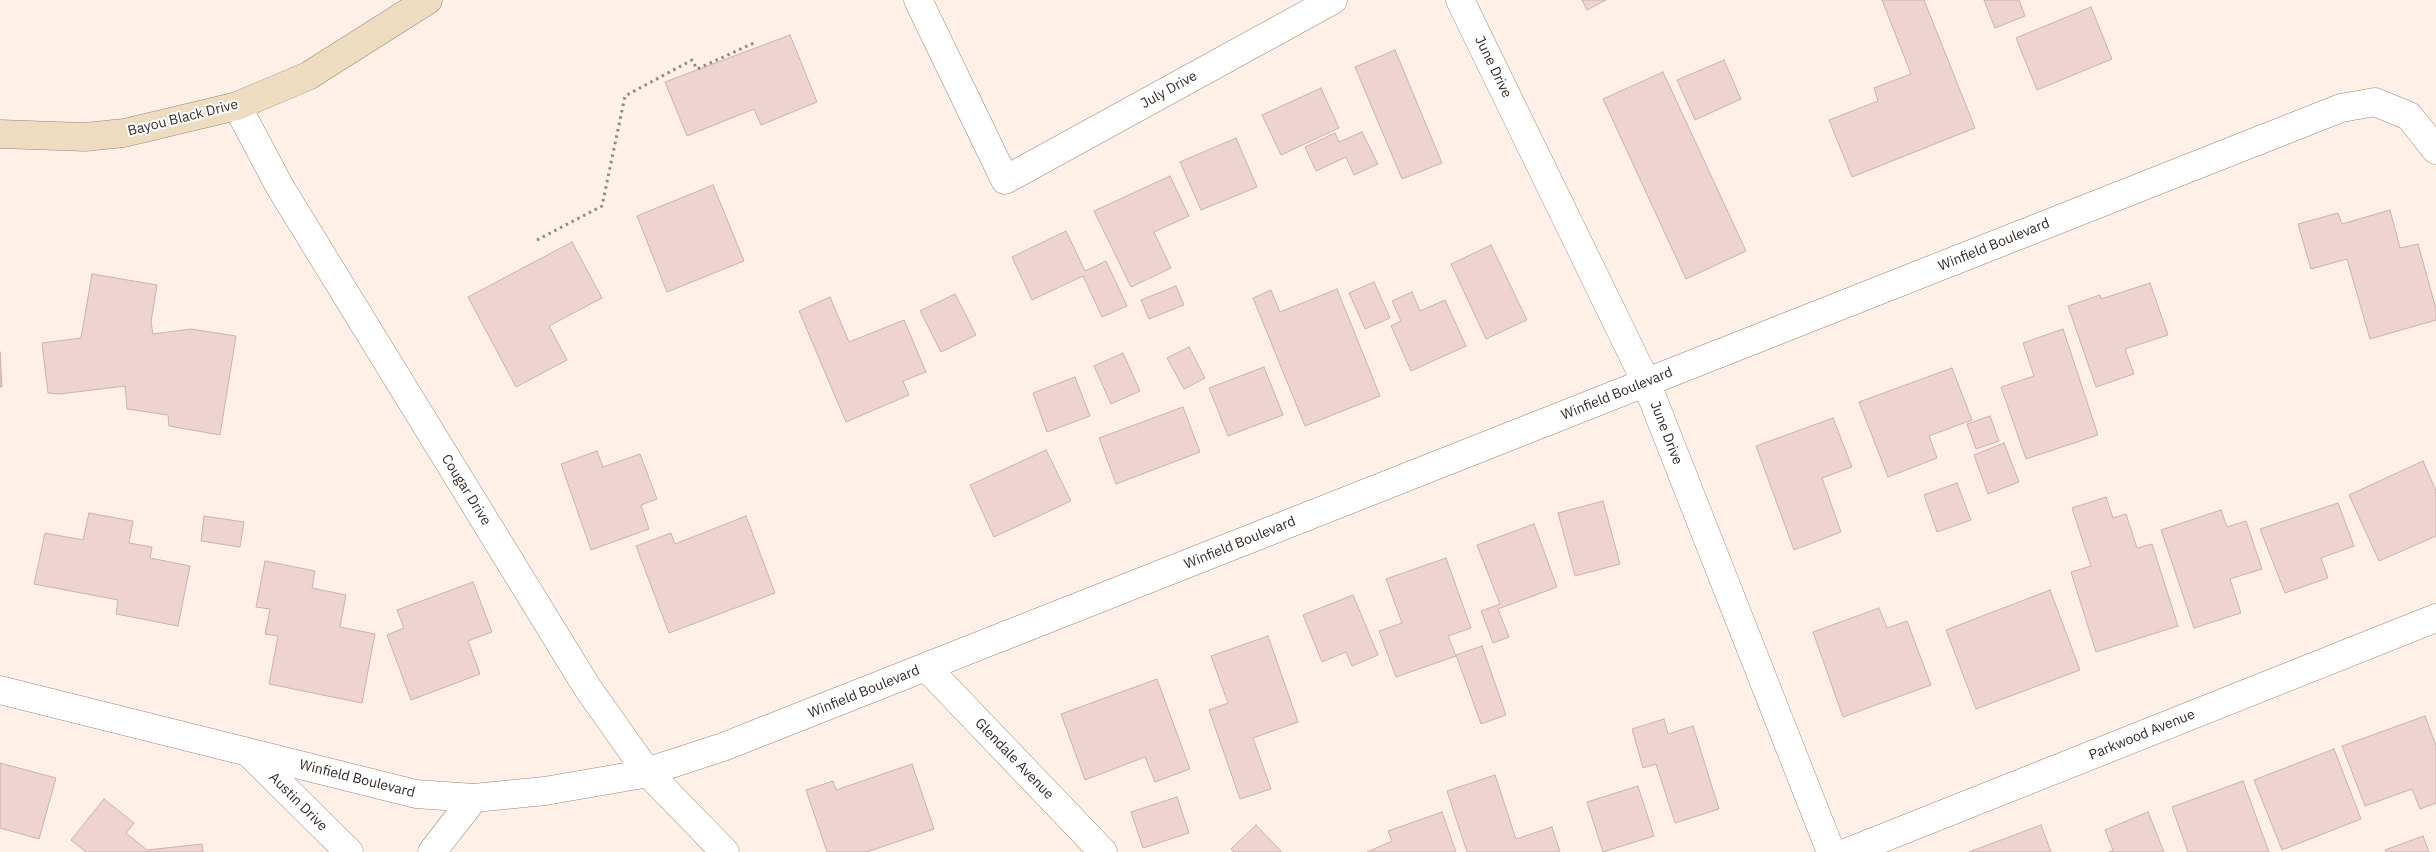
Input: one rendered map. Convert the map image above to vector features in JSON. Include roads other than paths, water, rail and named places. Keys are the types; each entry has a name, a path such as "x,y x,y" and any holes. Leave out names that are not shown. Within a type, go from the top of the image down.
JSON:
{"main road":[{"name":"Bayou Black Drive","path":"0,134 85,137 124,133 237,106 308,76 428,0"}],"street":[{"name":"July Drive","path":"918,0 1005,180 1334,0"},
{"name":"June Drive","path":"1460,0 1646,382 1831,852"},
{"name":"Winfield Boulevard","path":"0,690 416,794 474,798 545,791 647,772 723,747 2341,108 2375,102 2409,116 2436,150"},
{"name":"Cougar Drive","path":"237,106 280,187 587,687 647,772 725,852"},
{"name":"Parkwood Avenue","path":"1848,852 2436,618"},
{"name":"Glendale Avenue","path":"926,667 1103,852"},
{"name":"Austin Drive","path":"248,752 349,852"},
{"path":"432,852 474,798"}]}
